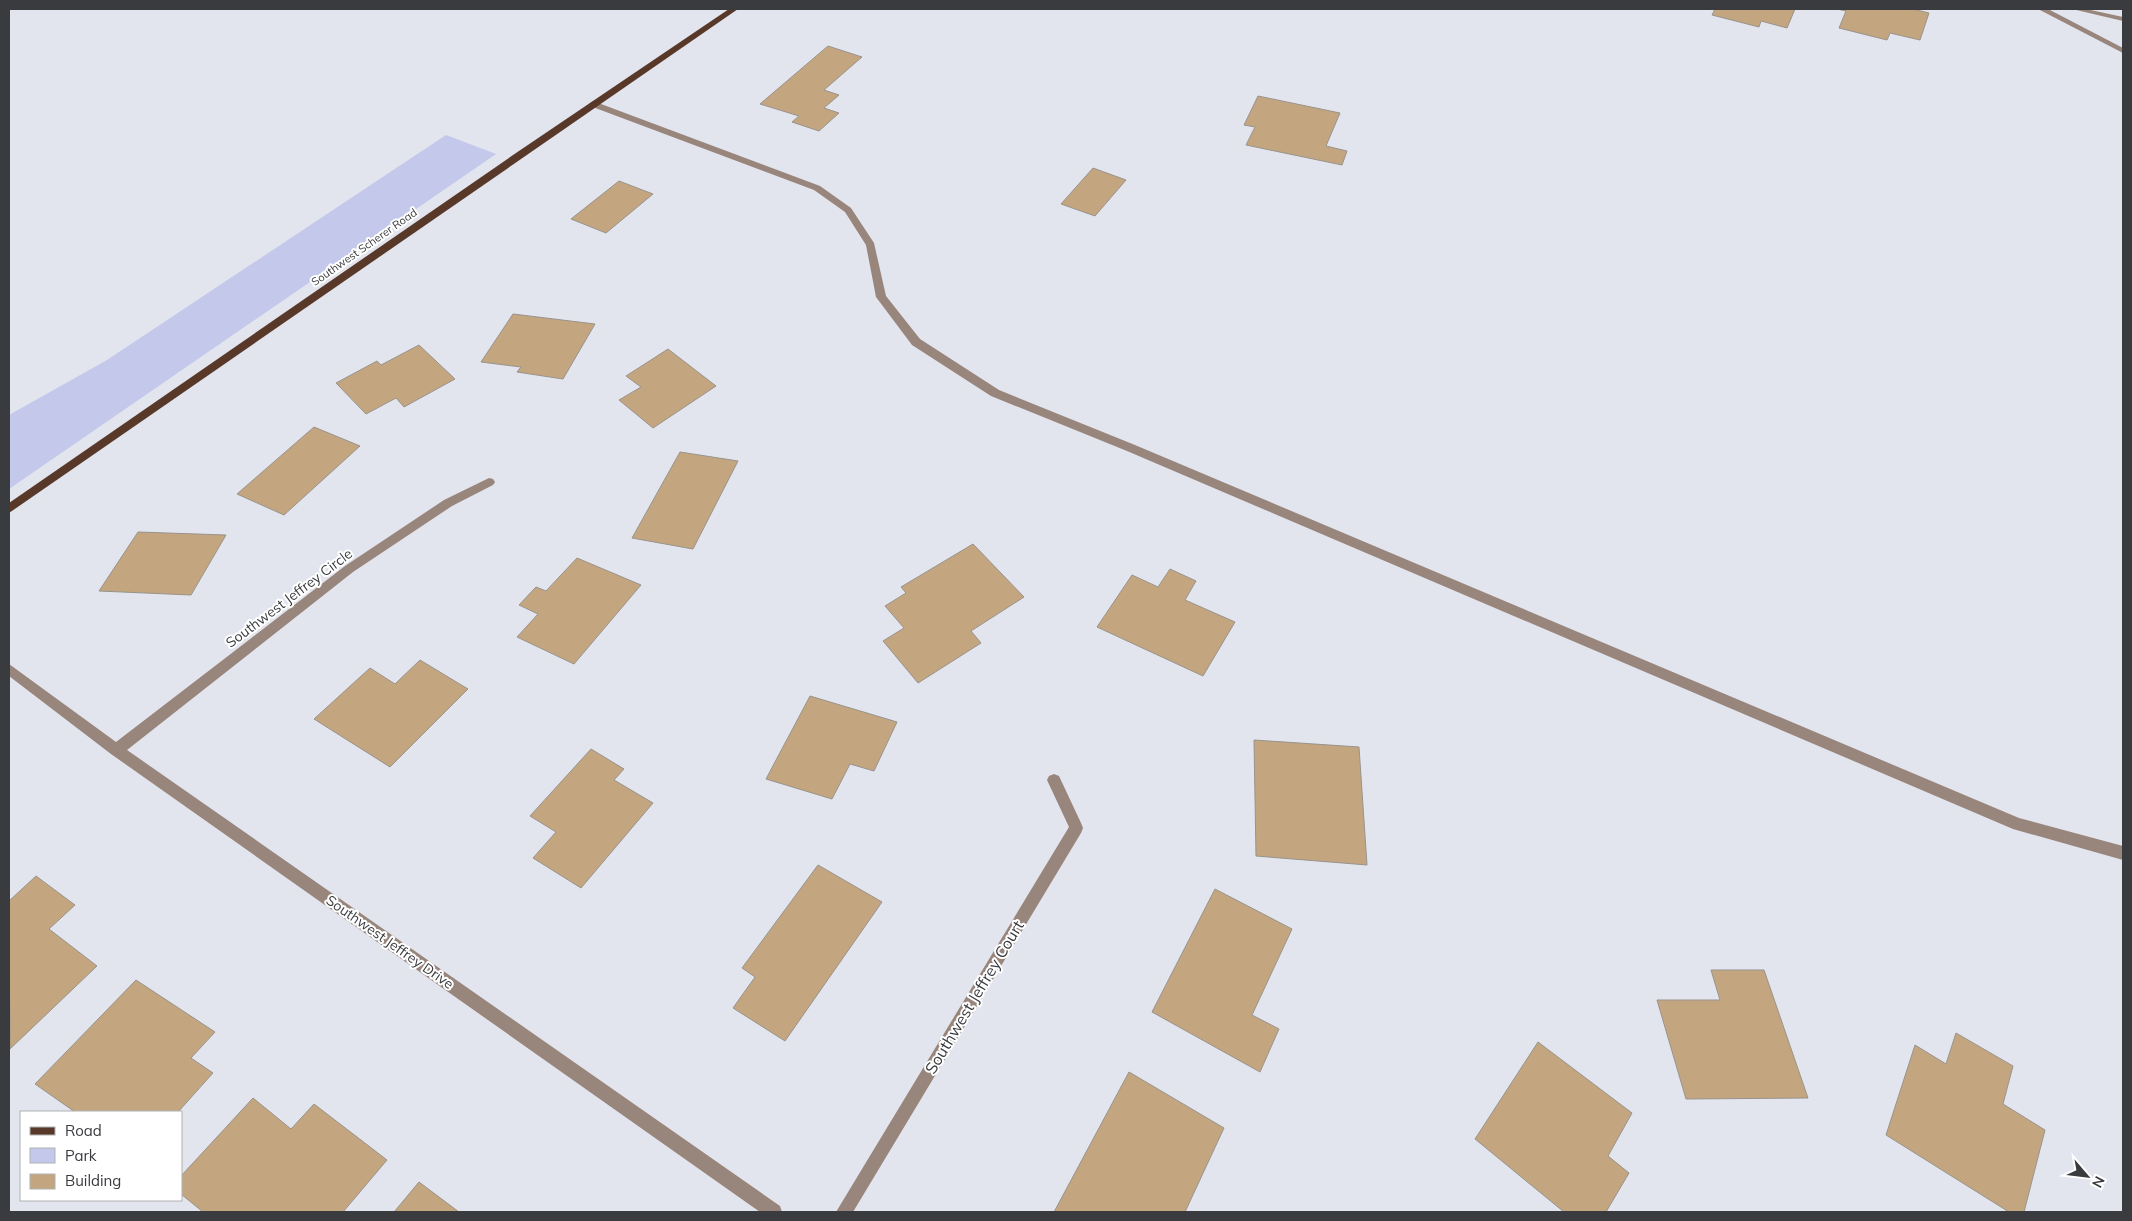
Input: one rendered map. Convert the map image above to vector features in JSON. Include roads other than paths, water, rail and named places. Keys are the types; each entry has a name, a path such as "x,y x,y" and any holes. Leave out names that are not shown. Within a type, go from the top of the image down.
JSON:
{"main road":[{"name":"Southwest Scherer Road","path":"9,509 593,104 734,9"}],"street":[{"path":"2042,9 2123,51"},
{"path":"2076,9 2123,19"},
{"path":"593,104 817,188 848,210 871,245 881,298 916,342 995,392 1186,471 2018,824 2123,853"},
{"name":"Southwest Jeffrey Circle","path":"116,750 350,570 448,503 489,482"},
{"name":"Southwest Jeffrey Drive","path":"9,669 116,750 774,1212"},
{"name":"Southwest Jeffrey Court","path":"844,1212 1076,828 1054,780"}]}
